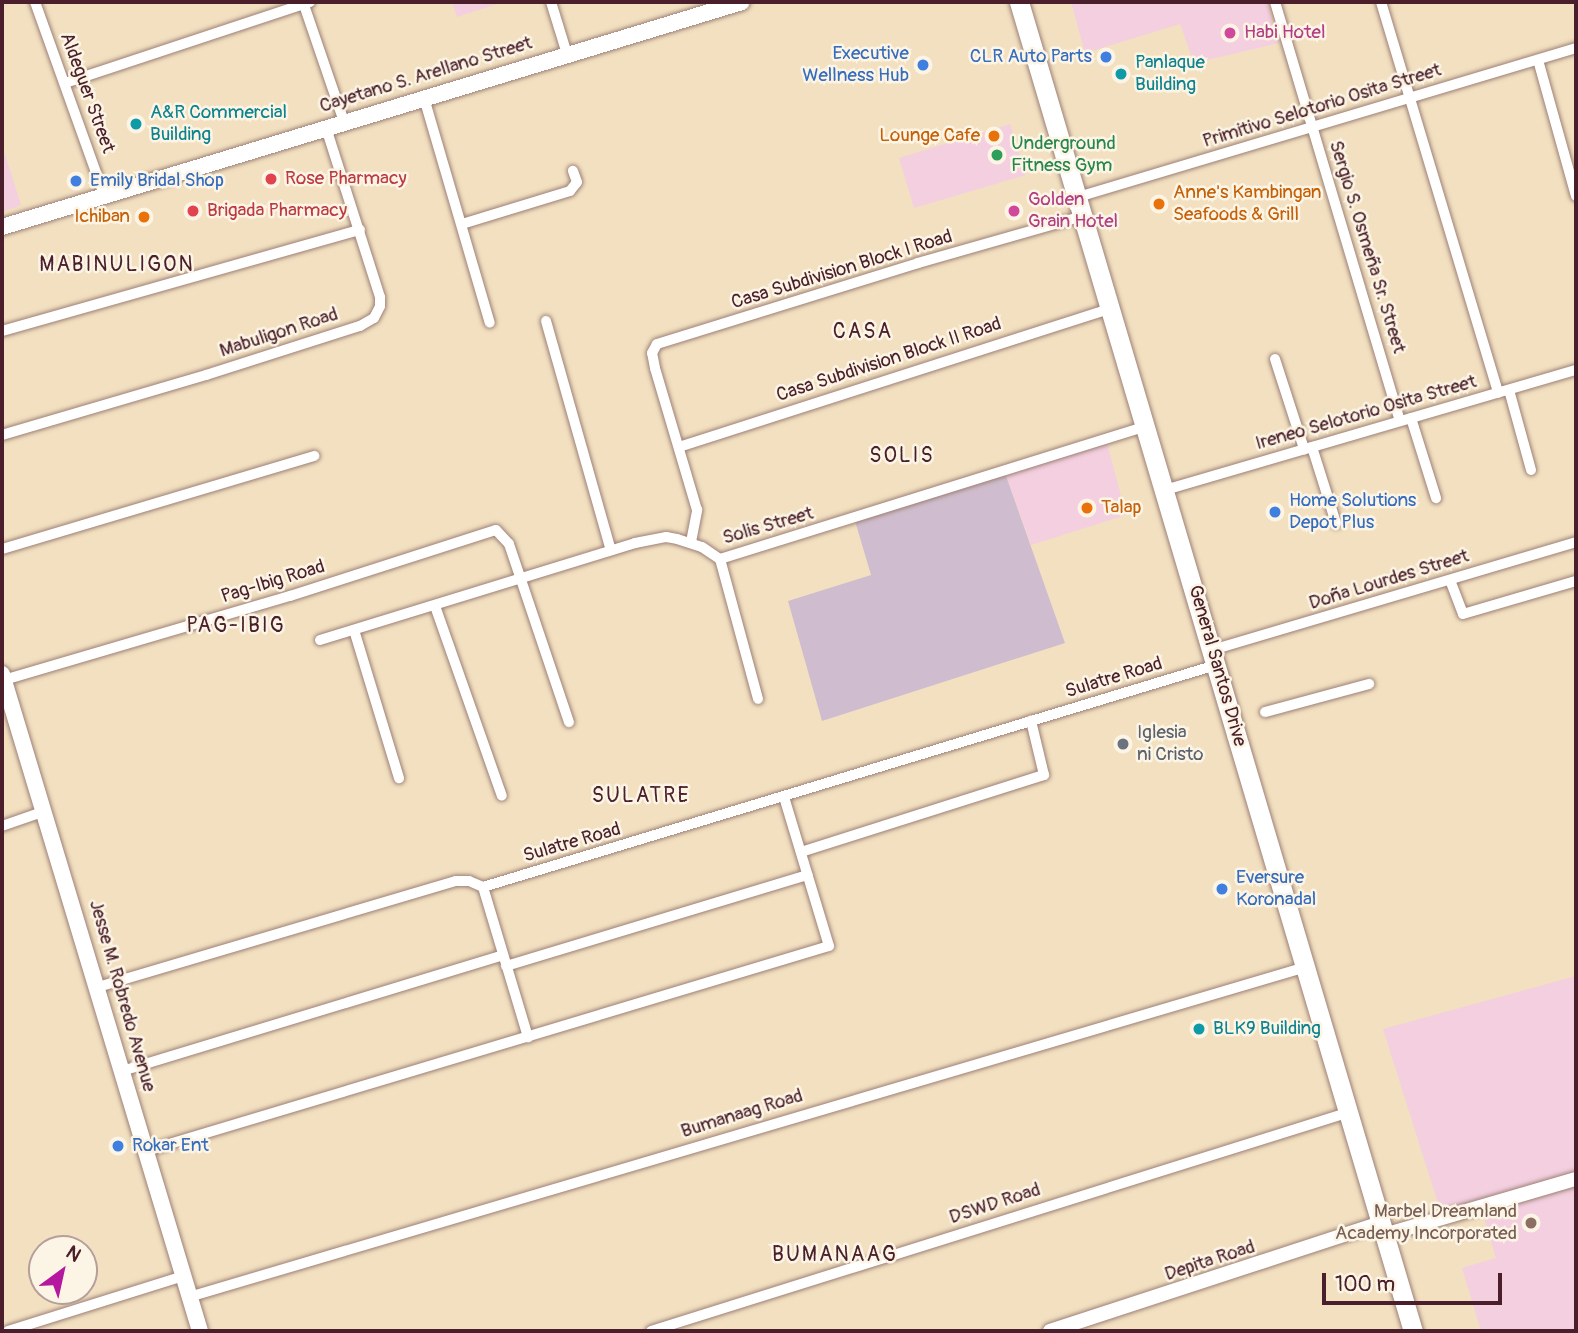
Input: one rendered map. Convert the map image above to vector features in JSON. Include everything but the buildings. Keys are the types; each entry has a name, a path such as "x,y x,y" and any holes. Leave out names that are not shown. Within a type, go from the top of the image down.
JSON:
{"highway":[{"name":"General Santos Drive","path":"1019,2 1166,489 1413,1331"}],"main road":[{"name":"Cayetano S. Arellano Street","path":"2,227 742,2"},
{"name":"Jesse M. Robredo Avenue","path":"4,683 45,811 200,1331"}],"street":[{"name":"Aldeguer Street","path":"35,2 105,197"},
{"path":"551,2 568,54"},
{"name":"Sergio S. Osmeña Sr. Street","path":"1275,2 1406,420 1436,498"},
{"path":"1381,2 1503,391 1531,470"},
{"path":"65,83 305,3 344,122"},
{"name":"Primitivo Selotorio Osita Street","path":"1047,227 1081,207 1313,127 1576,48"},
{"path":"1538,60 1576,196"},
{"path":"424,98 490,323"},
{"name":"Mabuligon Road","path":"2,435 368,323 378,313 380,297 326,128"},
{"path":"461,224 570,191 577,182 573,171"},
{"name":"Casa Subdivision Block I Road","path":"679,447 652,353 655,346 1047,227"},
{"path":"2,331 359,230"},
{"name":"Casa Subdivision Block II Road","path":"679,447 1111,307"},
{"path":"546,321 611,550"},
{"path":"1275,359 1336,523"},
{"name":"Ireneo Selotorio Osita Street","path":"1166,489 1576,370"},
{"name":"Solis Street","path":"320,640 611,550 666,537 691,542 720,559 1147,426"},
{"path":"679,447 698,514 691,542"},
{"path":"2,549 314,456"},
{"name":"Pag-Ibig Road","path":"4,683 290,596 490,530 502,533 507,538 569,722"},
{"name":"Doña Lourdes Street","path":"1214,657 1576,542"},
{"path":"720,559 758,699"},
{"path":"1450,580 1463,614 1576,581"},
{"path":"435,606 502,796"},
{"path":"354,630 399,778"},
{"name":"Sulatre Road","path":"98,987 456,881 469,881 483,887 1031,721 1214,657"},
{"path":"1265,712 1369,684"},
{"path":"801,852 1044,775 1031,721"},
{"path":"146,1151 829,946 784,797"},
{"path":"2,826 45,811"},
{"path":"122,1071 808,876"},
{"path":"483,887 528,1037"},
{"name":"Bumanaag Road","path":"190,1297 1306,967"},
{"name":"DSWD Road","path":"651,1331 1350,1112"},
{"name":"Depita Road","path":"1050,1331 1383,1229 1576,1179"},
{"path":"8,1331 183,1276"}],"shaded area":[{"path":"452,2 503,2 457,17"},
{"name":"Habi Hotel","path":"1071,2 1267,2 1279,43 1194,63 1180,24 1085,53"},
{"path":"1010,124 1026,175 914,208 899,158"},
{"path":"2,145 21,205 2,212"},
{"path":"1107,443 1126,515 1031,545 1005,473"},
{"path":"1005,473 1065,643 822,721 788,601 871,575 855,521"},
{"path":"1576,976 1576,1174 1441,1213 1383,1029"},
{"path":"1576,1184 1576,1331 1481,1331 1462,1268 1496,1258 1482,1211"}],"place":[{"name":"Habi Hotel","path":"1230,33"},
{"name":"CLR Auto Parts","path":"1106,57"},
{"name":"Executive Wellness Hub","path":"923,65"},
{"name":"Panlaque Building","path":"1121,74"},
{"name":"A&R Commercial Building","path":"136,124"},
{"name":"Lounge Cafe","path":"994,136"},
{"name":"Underground Fitness Gym","path":"997,155"},
{"name":"Rose Pharmacy","path":"271,179"},
{"name":"Emily Bridal Shop","path":"76,181"},
{"name":"Anne's Kambingan Seafoods & Grill","path":"1159,204"},
{"name":"Brigada Pharmacy","path":"193,211"},
{"name":"Golden Grain Hotel","path":"1014,211"},
{"name":"Ichiban","path":"144,217"},
{"name":"Talap","path":"1087,508"},
{"name":"Home Solutions Depot Plus","path":"1275,512"},
{"name":"Iglesia ni Cristo","path":"1123,744"},
{"name":"Eversure Koronadal","path":"1222,889"},
{"name":"BLK9 Building","path":"1199,1029"},
{"name":"Rokar Ent","path":"118,1146"},
{"name":"Marbel Dreamland Academy Incorporated","path":"1531,1223"}],"district":[{"name":"MABINULIGON","path":"117,265"},
{"name":"CASA","path":"863,332"},
{"name":"SOLIS","path":"902,456"},
{"name":"PAG-IBIG","path":"236,626"},
{"name":"SULATRE","path":"641,796"},
{"name":"BUMANAAG","path":"835,1255"}]}
